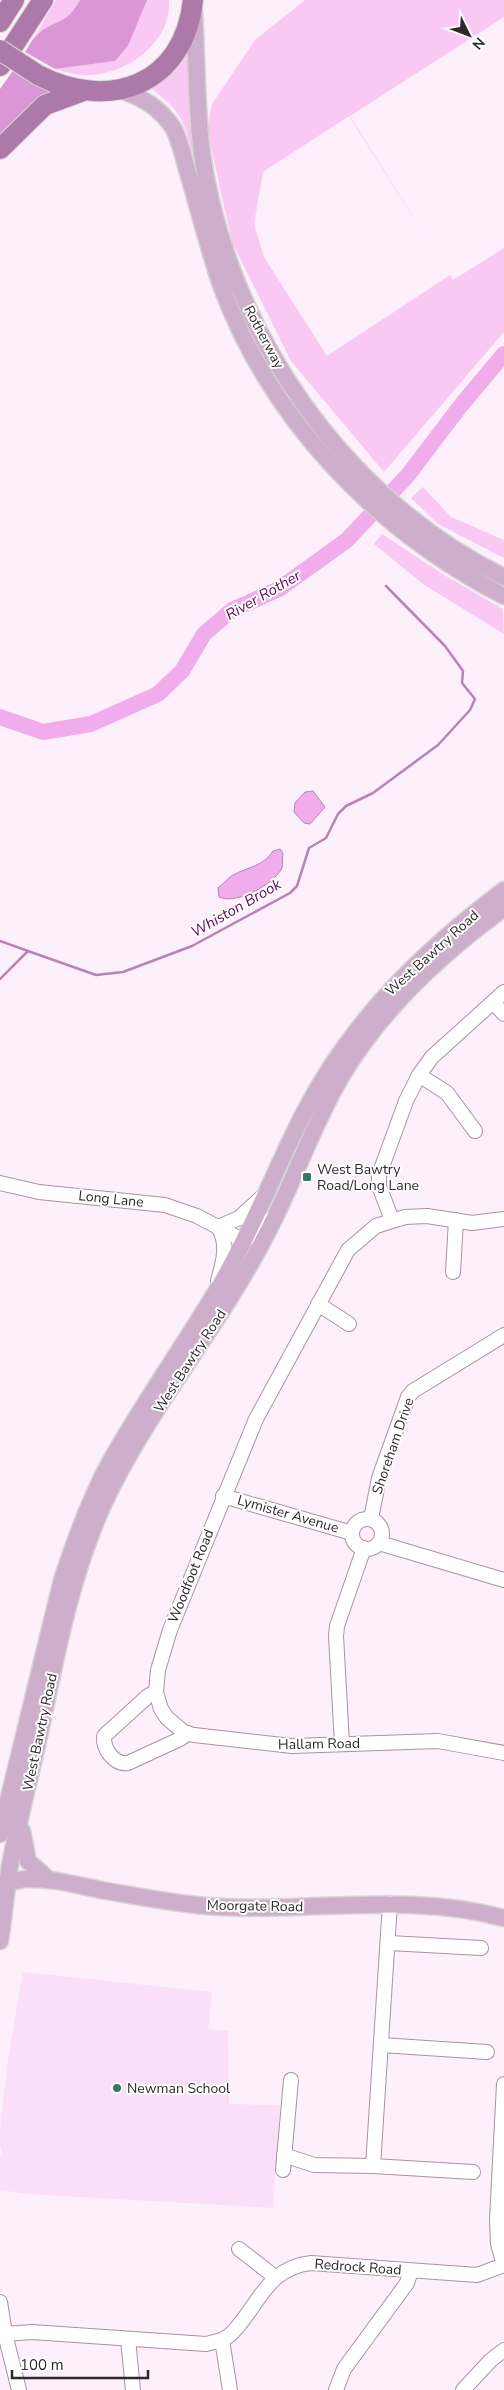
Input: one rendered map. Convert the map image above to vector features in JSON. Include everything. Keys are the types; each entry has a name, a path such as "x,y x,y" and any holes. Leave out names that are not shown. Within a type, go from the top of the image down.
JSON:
{"highway":[{"path":"0,22 14,0"},
{"path":"0,66 43,0"},
{"path":"0,50 59,85 83,91 119,90 153,76 175,55 186,36 193,1"},
{"path":"0,149 45,105 83,91"}],"main road":[{"name":"Rotherway","path":"193,1 202,154 217,220 241,293 267,346 293,391 368,492"},
{"name":"Rotherway","path":"119,90 135,95 155,106 164,114 174,129 222,288 254,357 309,439 399,518 448,565 504,596"},
{"name":"Rotherway","path":"399,518 504,577"},
{"name":"West Bawtry Road","path":"0,1834 5,1794 62,1580 75,1540 109,1465 244,1241 304,1114 326,1076 379,1001 437,945 504,890"},
{"name":"West Bawtry Road","path":"0,1942 4,1883 22,1819 64,1615 77,1572 103,1505 145,1430 237,1288 279,1207 341,1077 366,1039 392,1006 436,963 504,908"},
{"path":"22,1819 23,1845 28,1861 49,1880"},
{"name":"Moorgate Road","path":"4,1883 28,1879 49,1880 160,1901 207,1906 289,1908 390,1904 443,1907 504,1918"}],"street":[{"path":"392,1220 378,1175 406,1101 419,1075 446,1042 504,992"},
{"path":"493,1002 504,1014"},
{"path":"419,1075 447,1093 475,1132"},
{"name":"Long Lane","path":"0,1183 39,1192 165,1205 218,1226 244,1241"},
{"path":"215,1292 224,1256 223,1238 218,1226 248,1212 268,1190"},
{"path":"244,1241 265,1225 279,1207"},
{"name":"Woodfoot Road","path":"156,1692 158,1670 170,1630 256,1419 348,1250 376,1226 392,1220 427,1216 472,1222 504,1219"},
{"path":"452,1272 456,1220"},
{"path":"318,1304 349,1324"},
{"name":"Shoreham Drive","path":"371,1519 379,1478 408,1397 413,1391 504,1335"},
{"name":"Lymister Avenue","path":"223,1496 352,1533"},
{"path":"342,1744 337,1626 364,1548 372,1548 379,1543 382,1528 371,1519"},
{"name":"Lymister Avenue","path":"364,1548 355,1543 352,1533 358,1522 371,1519"},
{"path":"379,1543 503,1576"},
{"path":"156,1692 148,1696 104,1736 104,1743 115,1761 121,1764 128,1763 180,1740 188,1733"},
{"name":"Hallam Road","path":"156,1692 161,1709 167,1718 175,1726 188,1733 283,1746 438,1742 504,1753"},
{"path":"373,2166 389,1943 390,1904"},
{"path":"389,1943 481,1948"},
{"path":"381,2046 487,2052"},
{"path":"283,2170 291,2080"},
{"path":"504,2084 497,2232 504,2265"},
{"path":"284,2156 314,2165 373,2166 473,2172"},
{"path":"5,2334 32,2332 206,2344 222,2340 236,2329 275,2276 238,2250"},
{"name":"Redrock Road","path":"275,2276 287,2269 311,2263 477,2275 504,2265"},
{"path":"336,2390 344,2369 406,2283 411,2271"},
{"path":"0,2302 5,2334 19,2390"},
{"path":"128,2339 133,2390"},
{"path":"222,2340 230,2390"},
{"path":"464,2390 491,2360 504,2350"}],"shaded area":[{"path":"56,0 80,0 65,18 35,36"},
{"path":"80,0 147,0 128,46 115,61 55,69 25,52 35,37 70,14"},
{"path":"147,0 169,0 168,16 154,44 142,55 113,71 97,74 81,75 55,69 115,61 128,46"},
{"path":"305,0 504,0 504,17 350,116 438,255 349,116 263,172 254,224 264,257 327,356 450,275 453,280 504,248 504,332 384,472 291,361 232,242 207,130 212,104 255,40"},
{"path":"186,46 189,83 208,221 189,141 182,120 169,103 146,85"},
{"path":"15,68 64,91 0,143 0,89"},
{"path":"423,487 451,517 504,540 504,558 438,524 411,498"},
{"path":"382,534 446,576 503,609 504,634 423,584 374,544"},
{"path":"313,791 325,807 310,824 304,823 294,812 295,803 305,792"},
{"path":"280,849 283,853 282,868 271,881 244,896 226,899 219,897 218,888 231,876 260,863 273,851"},
{"name":"Newman School","path":"23,1972 212,1992 208,2029 228,2031 229,2104 280,2105 273,2208 27,2194 0,2190 0,2157 3,2154 0,2146 0,2128 7,2065"}],"waterway":[{"name":"River Rother","path":"0,717 43,732 91,724 158,694 182,671 204,634 232,610 279,589 347,540 408,475 462,404 504,354"},
{"name":"Whiston Brook","path":"0,979 28,951 96,975 123,972 192,946 290,893 297,886 309,848 326,838 338,814 346,806 373,793 438,745 470,710 475,699 462,683 463,671 445,646 386,586"},
{"path":"0,941 28,951"}],"place":[{"name":"West Bawtry Road/Long Lane","path":"307,1177"},
{"name":"Newman School","path":"117,2088"}]}
